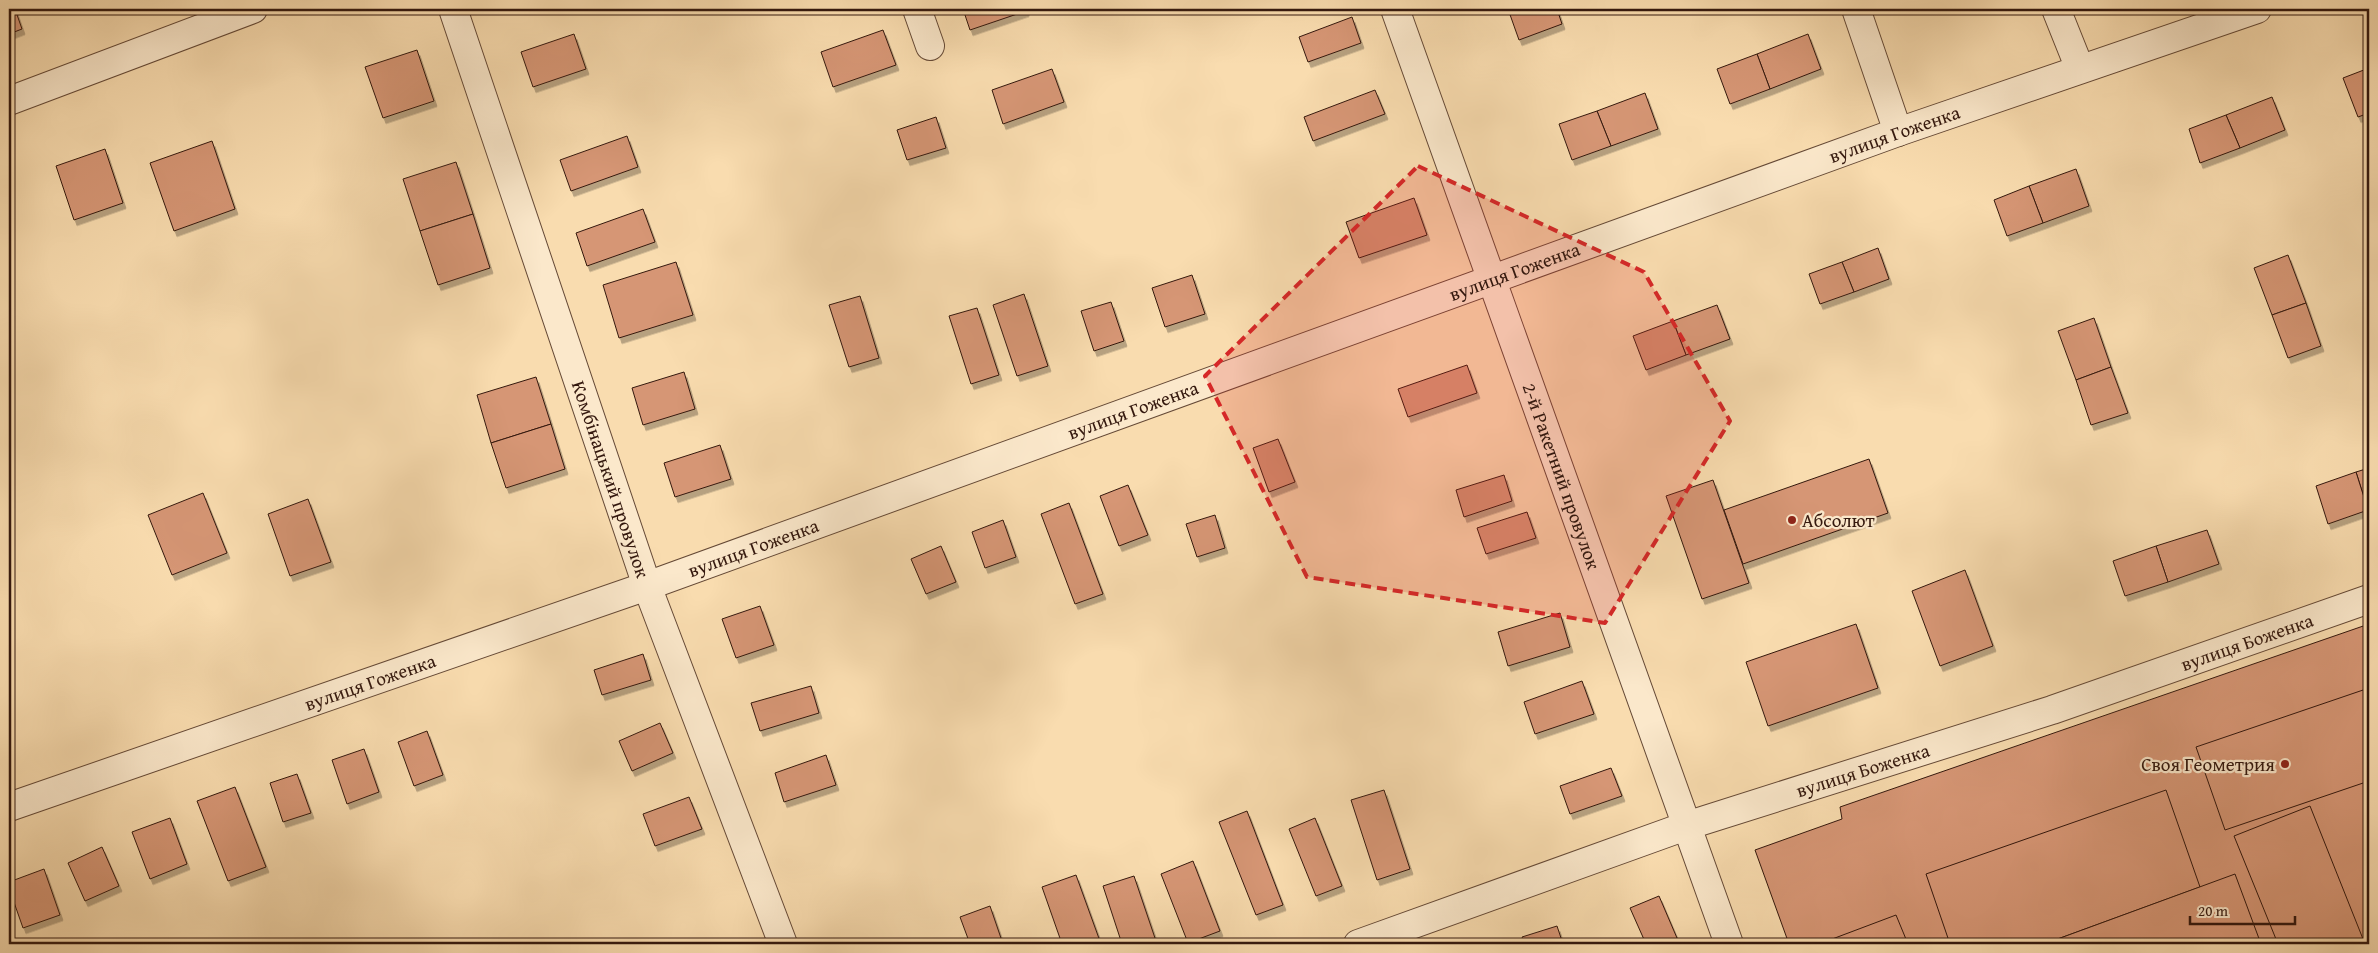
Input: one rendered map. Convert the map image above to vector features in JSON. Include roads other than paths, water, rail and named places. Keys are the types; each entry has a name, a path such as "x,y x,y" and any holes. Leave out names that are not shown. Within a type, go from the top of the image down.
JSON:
{"street":[{"path":"9,100 253,9"},
{"name":"Комбінацький провулок","path":"453,9 647,586 783,944"},
{"path":"917,9 930,46"},
{"name":"2-й Ракетний провулок","path":"1395,9 1729,944"},
{"path":"1856,9 1898,132"},
{"path":"2056,9 2080,69"},
{"name":"вулиця Гоженка","path":"9,807 647,586 1898,132 2257,9"},
{"name":"вулиця Боженка","path":"1358,944 1686,826 2052,710 2369,599"}],"place":[{"name":"Абсолют","path":"1792,520"},
{"name":"Своя Геометрия","path":"2285,764"}]}
